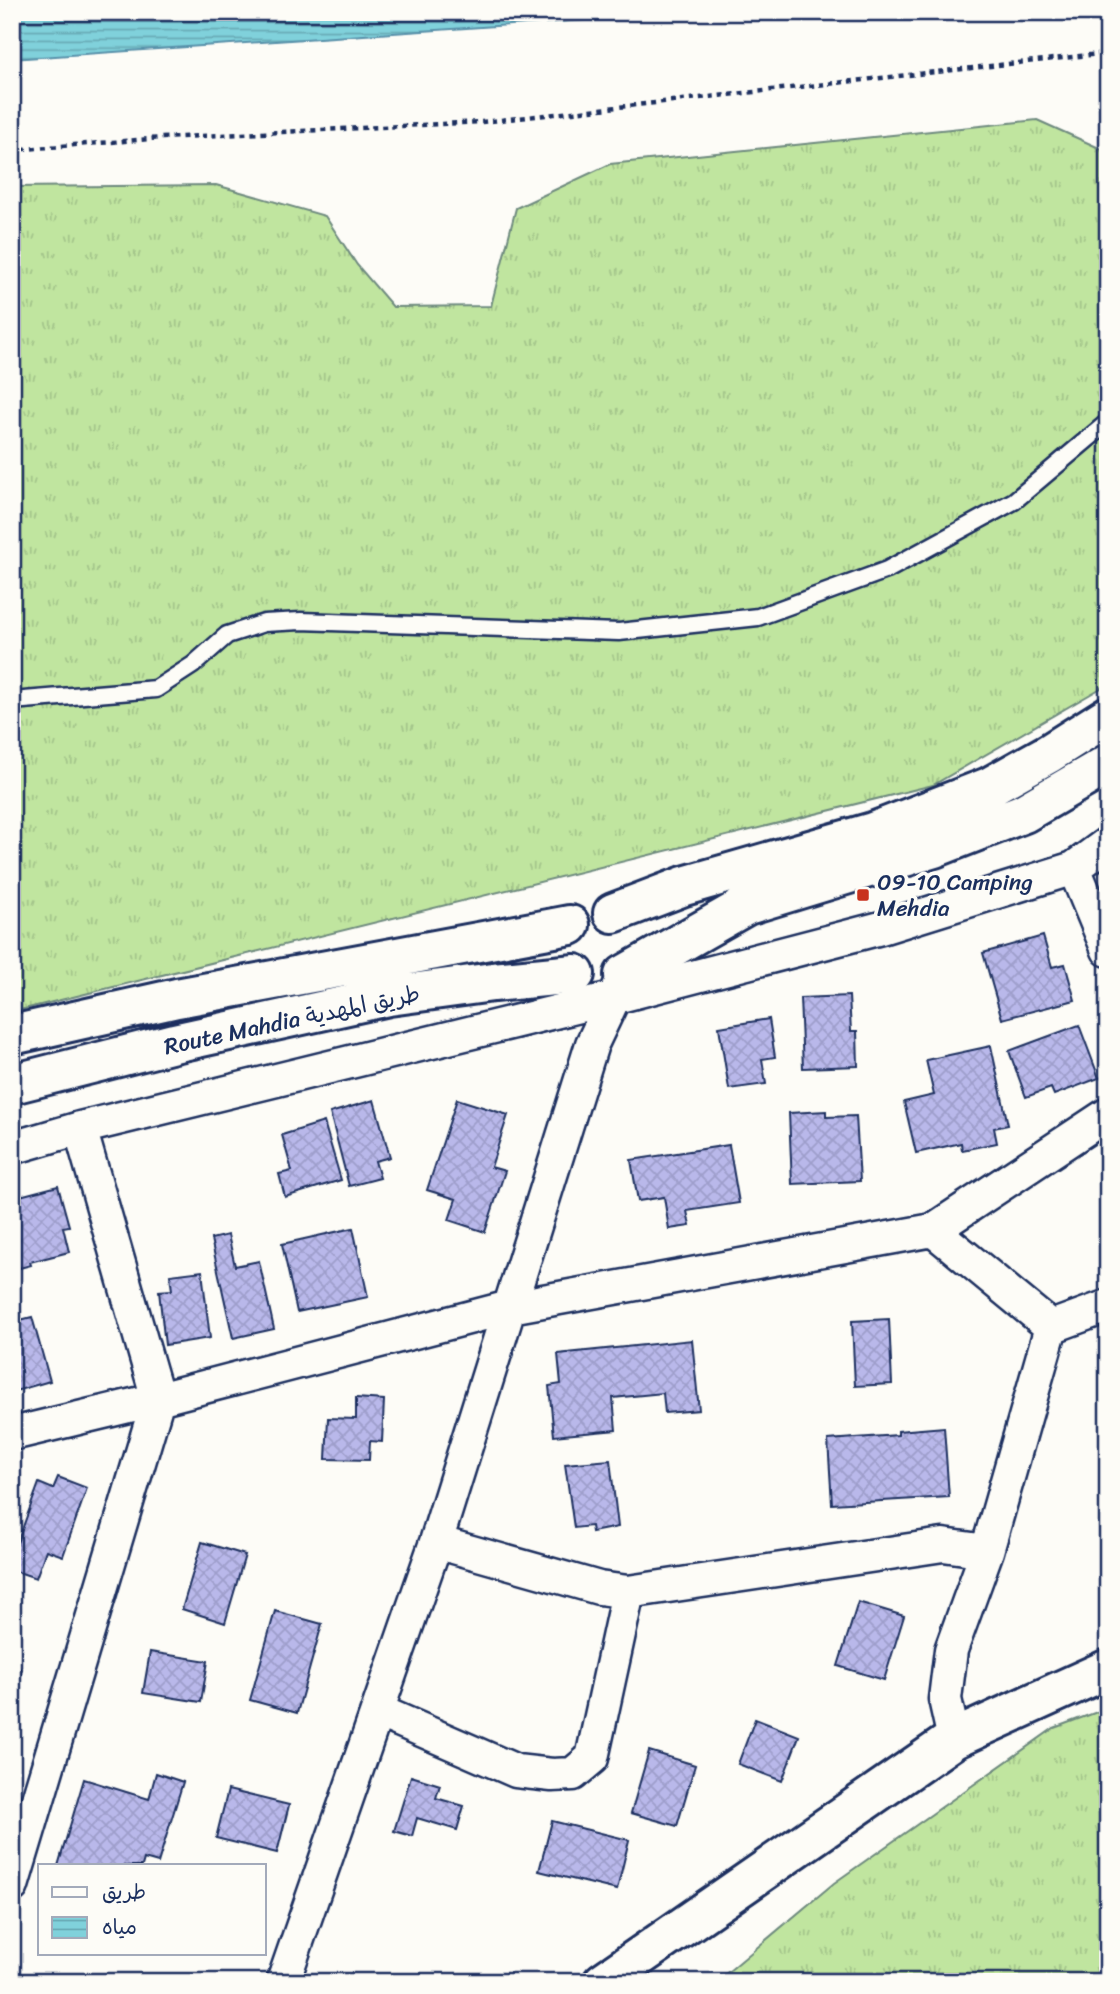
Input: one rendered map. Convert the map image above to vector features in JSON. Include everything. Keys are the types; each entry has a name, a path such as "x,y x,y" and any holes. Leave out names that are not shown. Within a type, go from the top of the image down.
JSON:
{"street":[{"path":"613,913 684,886 873,832 989,787 1108,716"},
{"name":"Route Mahdia طريق المهدية","path":"12,1084 174,1043 390,996 493,982 597,986 747,905 934,848 1024,813 1108,764"},
{"path":"12,1148 597,986 881,928 1074,868 1108,843"},
{"path":"1074,868 1108,950"},
{"path":"602,910 613,913 632,929 636,954 632,965 597,986 564,956 565,934 579,916 602,910"},
{"name":"Route Mahdia طريق المهدية","path":"12,1035 177,998 570,925"},
{"path":"283,1982 436,1542 592,1044 597,986"},
{"path":"12,1434 158,1399 510,1307 933,1230 1108,1114"},
{"path":"12,1886 158,1399 80,1128"},
{"path":"933,1230 1051,1327"},
{"path":"1051,1327 1108,1306"},
{"path":"954,1739 945,1699 951,1650 987,1551 1051,1327"},
{"path":"436,1542 599,1588 628,1592 943,1545 987,1551"},
{"path":"378,1711 516,1771 552,1775 573,1774 592,1758 628,1592"},
{"path":"603,1982 954,1739 1108,1669"}],"lane":[{"path":"12,701 156,689 193,665 227,635 264,623 301,621 619,632 758,617 887,570 1014,501 1108,422"}],"path":[{"path":"12,150 162,138 482,122 1108,53"}],"green space":[{"path":"1037,120 1108,152 1108,684 933,785 12,1012 12,187 216,185 325,216 357,265 393,307 491,306 516,208 610,164"},
{"path":"1108,1708 1108,1982 716,1982 834,1883 1054,1728"}],"water":[{"path":"12,12 703,12 12,59"}],"building":[{"path":"1043,936 1052,967 1065,964 1075,1000 1002,1019 983,953"},
{"path":"849,996 851,1031 857,1031 858,1066 803,1068 800,998"},
{"path":"769,1019 775,1057 762,1059 766,1084 729,1089 719,1027"},
{"path":"1079,1025 1099,1078 1054,1095 1051,1088 1026,1097 1009,1051"},
{"path":"991,1046 1008,1125 994,1128 997,1143 962,1150 961,1143 916,1153 904,1102 934,1095 926,1060"},
{"path":"457,1099 508,1115 491,1167 505,1171 485,1232 449,1220 456,1199 427,1190"},
{"path":"374,1100 390,1157 375,1161 380,1178 349,1186 330,1113"},
{"path":"826,1111 826,1117 856,1116 860,1181 792,1184 789,1113"},
{"path":"324,1122 341,1180 285,1197 279,1174 292,1171 282,1135"},
{"path":"729,1145 739,1203 687,1211 690,1226 669,1229 664,1197 638,1201 631,1160"},
{"path":"58,1186 69,1226 63,1227 69,1252 30,1262 31,1265 12,1270 12,1198"},
{"path":"353,1228 368,1297 297,1312 282,1244"},
{"path":"228,1235 235,1266 259,1261 274,1329 233,1338 211,1239"},
{"path":"202,1271 210,1338 165,1345 159,1291 172,1290 170,1275"},
{"path":"32,1317 50,1381 12,1392 12,1322"},
{"path":"889,1319 892,1384 855,1386 852,1321"},
{"path":"692,1340 699,1410 665,1413 663,1393 613,1398 616,1430 554,1436 549,1386 561,1384 558,1354"},
{"path":"356,1398 384,1400 382,1442 370,1441 369,1460 326,1459 328,1418 356,1419"},
{"path":"944,1427 949,1497 832,1504 828,1440 898,1435 898,1431"},
{"path":"610,1460 618,1527 592,1532 591,1526 574,1528 565,1464"},
{"path":"58,1477 87,1488 63,1556 46,1550 36,1578 12,1570 12,1557 39,1483 53,1489"},
{"path":"202,1542 245,1555 225,1623 182,1609"},
{"path":"858,1602 904,1616 884,1680 838,1666"},
{"path":"275,1611 322,1624 297,1713 250,1700"},
{"path":"150,1652 208,1661 201,1702 143,1693"},
{"path":"12,1666 22,1669 12,1705"},
{"path":"755,1719 799,1736 782,1781 738,1764"},
{"path":"649,1751 695,1765 677,1826 631,1813"},
{"path":"156,1773 183,1782 158,1863 144,1859 143,1864 59,1864 84,1779 149,1799"},
{"path":"411,1776 440,1785 436,1798 464,1806 457,1830 417,1818 412,1836 394,1831"},
{"path":"228,1790 289,1805 277,1853 216,1838"},
{"path":"552,1821 629,1840 617,1890 539,1871"}],"place":[{"name":"09-10 Camping Mehdia","path":"863,895"}]}
